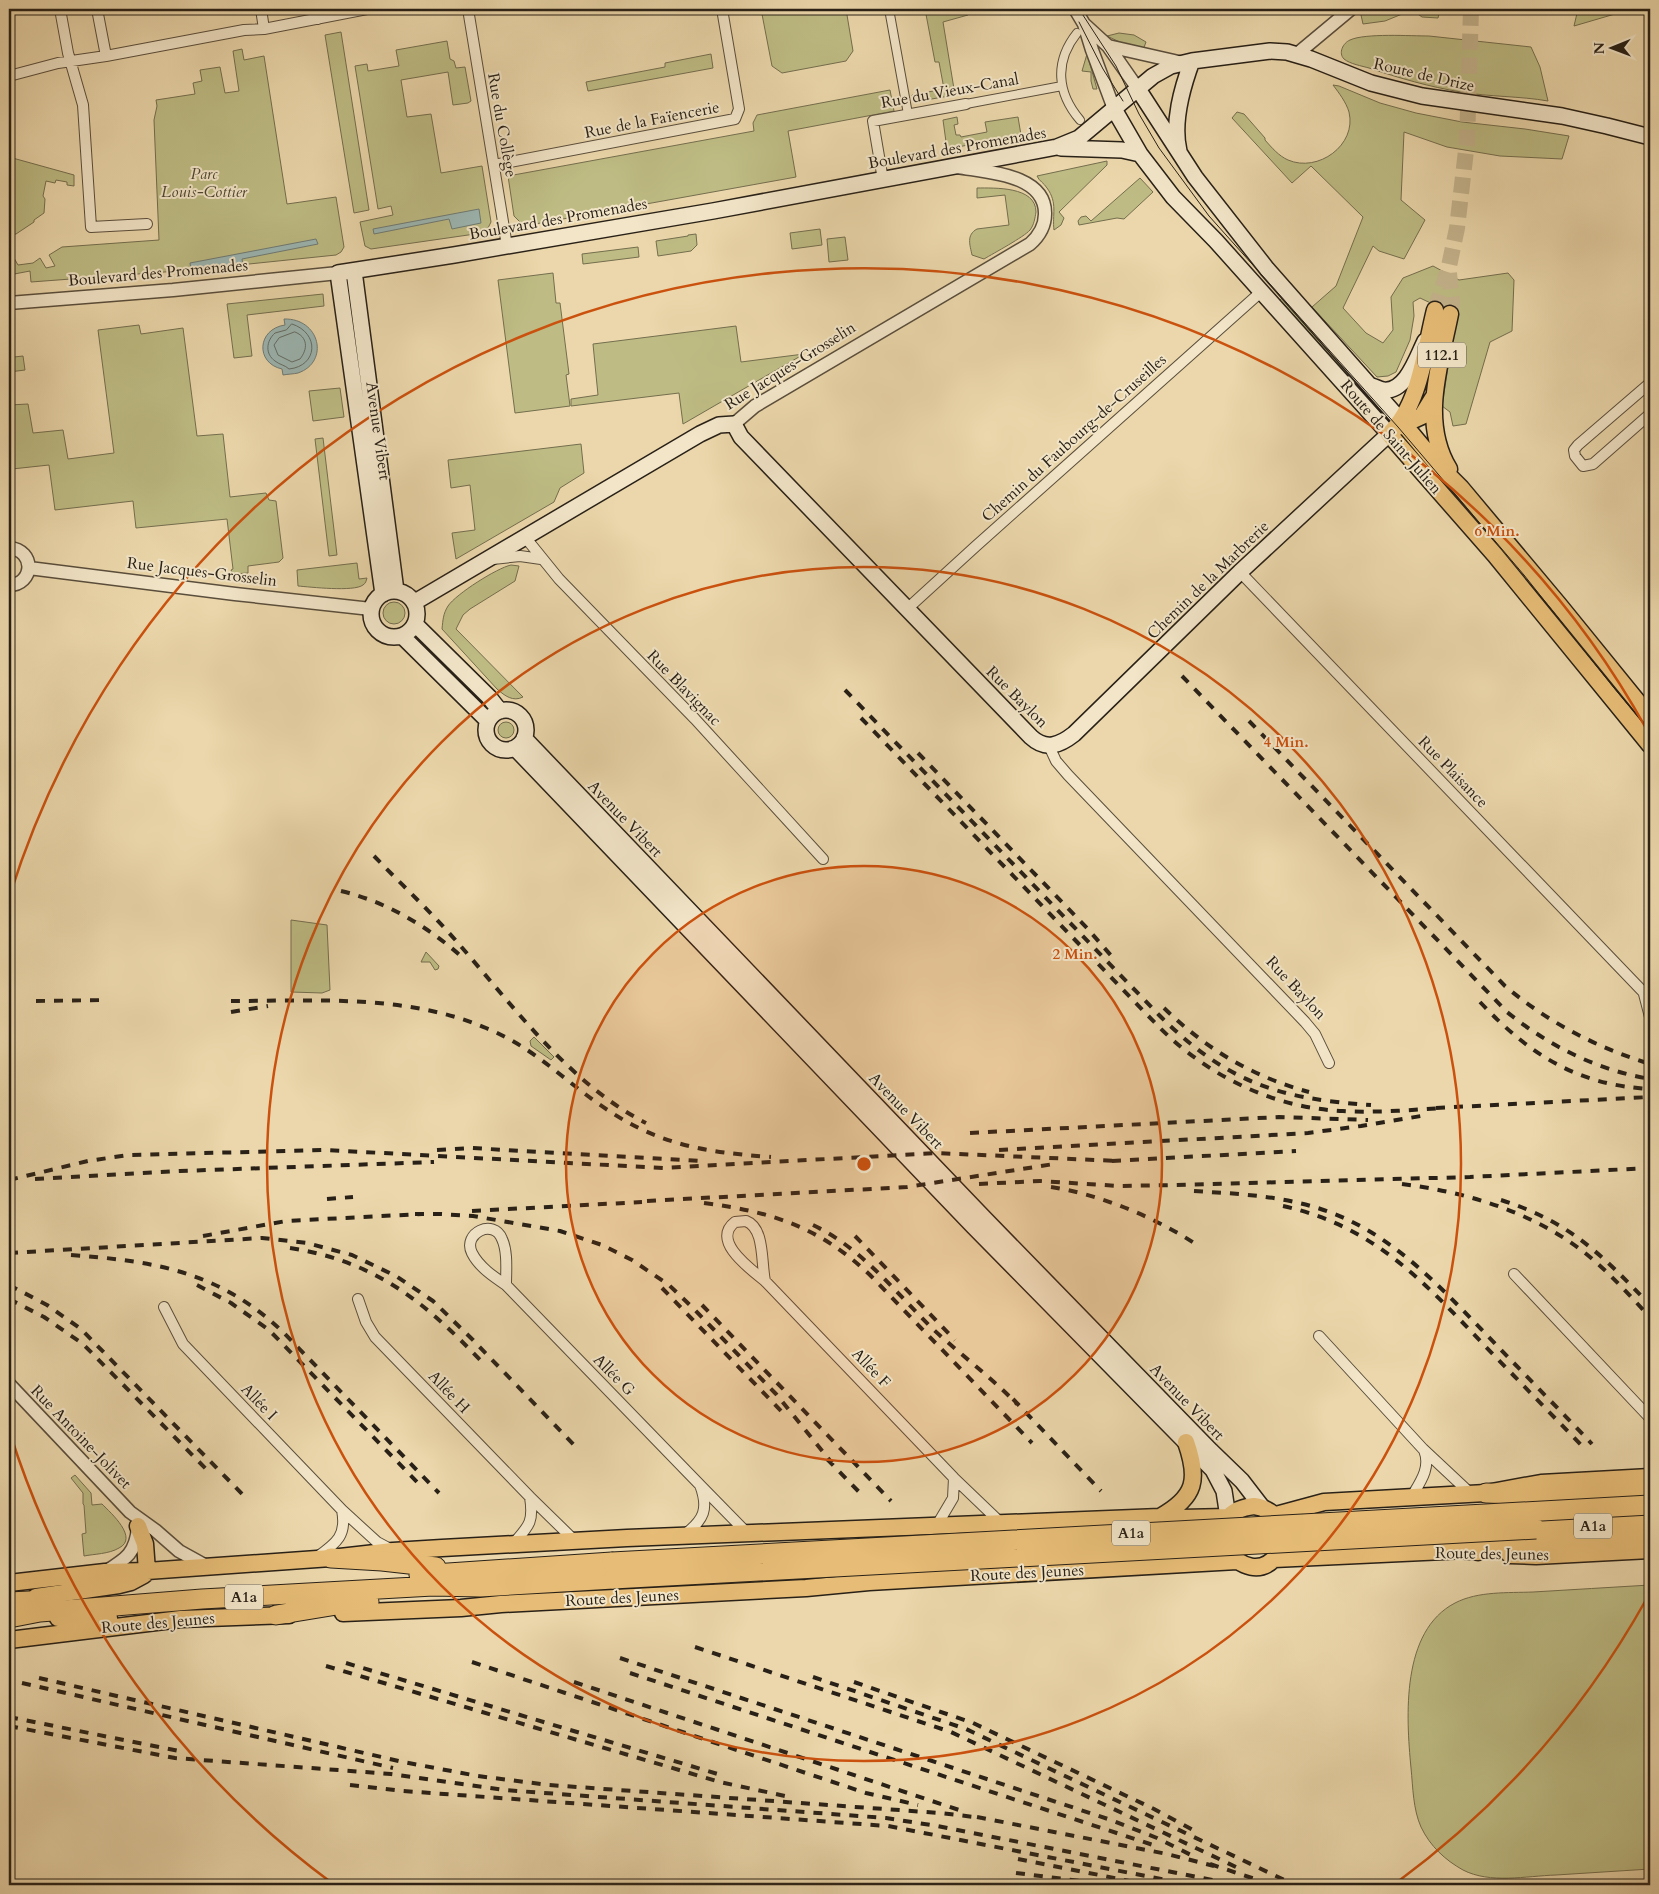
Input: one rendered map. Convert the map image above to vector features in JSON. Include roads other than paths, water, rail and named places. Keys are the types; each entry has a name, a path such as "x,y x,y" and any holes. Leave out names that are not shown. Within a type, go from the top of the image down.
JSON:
{"highway":[{"path":"1478,1493 1542,1495 1650,1490"},
{"name":"A1a","path":"613,1571 1650,1505"},
{"name":"A1a","path":"9,1619 40,1612 174,1601 433,1586 476,1578 1650,1523"},
{"path":"1466,1550 1650,1539"},
{"path":"322,1559 382,1561 476,1578"},
{"path":"9,1602 399,1577 476,1578"},
{"name":"A1a","path":"276,1615 337,1605 396,1599 476,1578"}],"main road":[{"name":"Route de Drize","path":"1138,89 1158,72 1188,62 1270,51 1297,54 1371,83 1422,96 1562,116 1650,137"},
{"path":"1180,155 1177,131 1188,62"},
{"name":"Boulevard des Promenades","path":"338,273 507,246 883,180 1057,147 1074,142 1138,89"},
{"name":"Route de Saint-Julien","path":"1138,89 1195,177 1267,269 1372,386 1403,427 1424,474 1495,555 1650,745"},
{"name":"Route de Saint-Julien","path":"1114,109 1140,154 1179,204 1262,291 1403,427 1461,488 1560,605 1650,717"},
{"path":"1057,147 1122,150 1140,154"},
{"name":"Avenue Vibert","path":"354,271 389,592"},
{"name":"Avenue Vibert","path":"338,273 389,592"},
{"name":"112.1","path":"1403,427 1416,392 1430,331 1442,312 1434,396"},
{"path":"1372,386 1384,390 1403,382 1430,331"},
{"path":"1424,474 1403,427 1426,412 1434,396"},
{"path":"1434,396 1433,420 1438,443 1444,461 1461,488"},
{"name":"Rue Jacques-Grosselin","path":"415,602 700,434 720,425 734,424"},
{"name":"Rue Baylon","path":"734,424 741,437 1031,737 1042,745 1049,746"},
{"name":"Chemin de la Marbrerie","path":"1049,746 1064,742 1074,734 1240,572 1350,469 1403,427"},
{"path":"389,592 405,593 415,602 418,613 415,624 410,631 402,636 390,637 379,632 372,622 371,610 375,600 389,592"},
{"name":"Avenue Vibert","path":"415,624 489,697 500,711 511,711 521,718 526,728 519,743"},
{"path":"402,636 488,722"},
{"path":"500,711 493,715 488,722 486,734 493,745 505,750 519,743"},
{"name":"Avenue Vibert","path":"519,743 960,1212 1213,1470 1224,1491 1228,1517"},
{"name":"Avenue Vibert","path":"519,743 1211,1451 1242,1480 1269,1511"},
{"path":"1160,1516 1174,1509 1183,1501 1188,1495 1193,1482 1192,1460 1186,1442"},
{"path":"9,1583 105,1572 147,1572 322,1559 393,1551 513,1544 1160,1516 1181,1518 1228,1517 1246,1507 1269,1511 1324,1502 1478,1493 1542,1483 1650,1477"},
{"path":"1228,1517 1224,1539 1226,1547 1237,1561 1245,1565 1264,1565 1274,1559 1283,1546 1284,1538 1284,1530 1269,1511"},
{"path":"134,1519 145,1544 147,1572"},
{"path":"916,1580 904,1567 902,1550 905,1540 930,1526"},
{"path":"797,1531 826,1534 840,1542 845,1554 846,1565 842,1575 806,1588"},
{"name":"Route des Jeunes","path":"1274,1559 1466,1550 1536,1556 1650,1550"},
{"name":"Route des Jeunes","path":"9,1640 181,1619 461,1608 502,1604 806,1588 1237,1561"},
{"path":"9,1602 119,1585 131,1582 147,1572"},
{"path":"9,1619 181,1619"}],"street":[{"path":"60,9 70,62 85,119 91,227 147,224"},
{"path":"97,9 106,56"},
{"path":"261,9 264,29"},
{"path":"9,76 58,63 244,30 264,29 318,14 367,9"},
{"name":"Rue du Collège","path":"468,9 507,246"},
{"name":"Rue de la Faïencerie","path":"494,165 735,119 739,109 722,9"},
{"path":"889,9 908,114"},
{"path":"1075,9 1080,29 1092,50 1114,109"},
{"path":"1297,54 1351,9"},
{"path":"1080,29 1108,46 1188,62"},
{"path":"1080,29 1067,48 1061,72 1066,101 1080,120"},
{"path":"1108,46 1138,89"},
{"name":"Rue du Vieux-Canal","path":"883,180 873,121 1062,86"},
{"name":"Rue Jacques-Grosselin","path":"734,424 762,401 1030,244 1041,231 1046,213 1041,197 1034,188 1026,182 1007,176 955,166"},
{"name":"Boulevard des Promenades","path":"9,303 173,290 338,273"},
{"name":"Chemin du Faubourg-de-Cruseilles","path":"907,609 1262,291"},
{"path":"1650,383 1578,445 1574,450 1574,456 1583,466 1593,464 1650,414"},
{"name":"Rue Blavignac","path":"525,537 542,559 606,629 695,719 823,859"},
{"path":"9,548 20,551 25,556 29,568 27,575 22,581 18,584 9,585"},
{"path":"490,559 520,556 542,559"},
{"name":"Rue Jacques-Grosselin","path":"29,568 371,610"},
{"name":"Rue Plaisance","path":"1240,572 1647,996 1650,1017"},
{"name":"Rue Baylon","path":"1049,746 1056,761 1068,775 1305,1022 1315,1034 1329,1063"},
{"path":"746,1221 754,1224 756,1227 765,1280 736,1254 729,1244 728,1230 735,1222 746,1221"},
{"path":"480,1230 494,1230 502,1238 505,1248 506,1286 483,1267 472,1252 471,1240 475,1233 480,1230"},
{"path":"1514,1274 1650,1418"},
{"name":"Allée F","path":"765,1280 954,1478"},
{"name":"Allée G","path":"506,1286 700,1485"},
{"name":"Allée H","path":"358,1299 366,1322 375,1337 530,1497"},
{"name":"Allée I","path":"164,1307 183,1344 342,1510"},
{"path":"1319,1336 1423,1449 1478,1493"},
{"name":"Rue Antoine-Jolivet","path":"9,1384 134,1519 155,1530 173,1547 208,1566"},
{"path":"1412,1496 1425,1474 1426,1456 1423,1449"},
{"path":"954,1478 1001,1523"},
{"path":"930,1526 953,1498 954,1478"},
{"path":"700,1485 748,1534"},
{"path":"683,1536 698,1523 704,1512 705,1498 700,1485"},
{"path":"530,1497 575,1541"},
{"path":"513,1544 531,1522 532,1509 530,1497"},
{"path":"342,1510 377,1542 393,1551"},
{"path":"322,1559 336,1543 342,1532 344,1522 342,1510"},
{"path":"105,1572 132,1552 136,1542 134,1519"}],"water":[{"path":"479,209 481,223 452,229 449,219 374,234 373,229"},
{"path":"316,239 318,244 242,259 243,265 191,270 190,263"},
{"path":"284,319 306,325 313,333 317,351 314,360 308,367 298,373 283,375 282,369 273,366 267,360 263,346 269,333 285,325"}],"tunnel":[{"path":"1435,310 1448,271 1457,228 1467,142 1471,9"},
{"path":"1449,273 1452,302 1450,314"}],"tram line":[{"path":"1079,9 1116,66 1139,114 1159,148 1209,216 1398,427 1524,575 1650,731"},
{"path":"1079,22 1103,69 1123,101"}],"railway":[{"path":"1182,676 1507,1012 1540,1036 1574,1055 1611,1070 1650,1079"},
{"path":"845,690 1159,1015 1184,1038 1207,1056 1255,1083 1281,1092 1308,1098 1371,1105"},
{"path":"861,718 1159,1027 1178,1045 1199,1060 1220,1074 1267,1096 1317,1109 1368,1112 1443,1108"},
{"path":"1249,721 1505,986 1556,1022 1592,1042 1650,1064"},
{"path":"918,753 1087,928 1114,959"},
{"path":"374,856 448,932 522,1018 568,1066 593,1088 619,1107 646,1123"},
{"path":"341,891 374,902 406,916 435,935 462,957"},
{"path":"36,1001 108,1000"},
{"path":"231,1001 360,1002 424,1009 456,1017 502,1035 531,1052 596,1102 638,1128 658,1137 722,1152 771,1157"},
{"path":"1480,1002 1517,1037 1556,1064 1599,1081 1650,1089"},
{"path":"231,1012 268,1006"},
{"path":"1164,1008 1196,1036 1231,1060 1288,1086 1309,1092"},
{"path":"1436,1108 1650,1097"},
{"path":"999,1150 1308,1133 1427,1115"},
{"path":"970,1133 1279,1117 1368,1120"},
{"path":"437,1150 471,1148 701,1161"},
{"path":"9,1180 88,1161 128,1155 326,1150 663,1168 936,1153 1118,1161"},
{"path":"1112,1161 1296,1151"},
{"path":"35,1179 180,1171 434,1162"},
{"path":"647,1201 907,1187 1054,1164"},
{"path":"979,1184 1040,1181 1119,1186 1175,1185 1470,1177 1650,1168"},
{"path":"1402,1184 1450,1192 1498,1206 1543,1226 1594,1260 1650,1317"},
{"path":"1051,1187 1088,1195 1127,1208 1197,1245"},
{"path":"1194,1191 1281,1199 1315,1207 1355,1223 1376,1235 1434,1281 1592,1444"},
{"path":"327,1199 353,1197"},
{"path":"1501,1200 1525,1209 1566,1229 1600,1255 1650,1305"},
{"path":"472,1211 642,1202"},
{"path":"704,1203 752,1211 794,1224 813,1233 851,1258 870,1275 1032,1443"},
{"path":"1283,1206 1315,1215 1344,1227 1371,1242 1395,1260 1440,1300 1586,1450"},
{"path":"415,1214 473,1216 560,1231 602,1245 632,1260 669,1285 694,1309 776,1394 832,1463"},
{"path":"203,1236 286,1221 422,1214"},
{"path":"813,1225 848,1246 878,1272 934,1330 1017,1404"},
{"path":"855,1236 955,1340"},
{"path":"9,1253 262,1238 307,1243 352,1255 396,1276 433,1301 576,1447"},
{"path":"290,1248 320,1254 348,1263 396,1287 440,1321 482,1362"},
{"path":"71,1255 159,1266 211,1283 236,1296 260,1312 284,1333 439,1493"},
{"path":"9,1285 47,1305 81,1329 246,1498"},
{"path":"197,1285 231,1303 269,1330 420,1485"},
{"path":"662,1288 786,1416"},
{"path":"9,1299 44,1317 83,1344 209,1472"},
{"path":"702,1305 891,1501"},
{"path":"1013,1399 1101,1491"},
{"path":"827,1459 864,1497"},
{"path":"695,1647 951,1732 1236,1867"},
{"path":"620,1658 1111,1820 1157,1838 1193,1856"},
{"path":"472,1662 866,1793 918,1805"},
{"path":"346,1663 721,1775"},
{"path":"326,1666 720,1782 785,1796"},
{"path":"630,1673 1153,1845"},
{"path":"813,1677 966,1729 1295,1885"},
{"path":"39,1678 403,1762 478,1776 549,1785 940,1813 983,1818"},
{"path":"574,1682 959,1810"},
{"path":"854,1682 973,1723 1154,1809 1193,1830"},
{"path":"22,1683 393,1768"},
{"path":"9,1717 184,1752"},
{"path":"9,1726 175,1758 391,1774 504,1790 886,1818 937,1826 1238,1885"},
{"path":"350,1785 403,1791 888,1826 1192,1885"},
{"path":"977,1817 1167,1854 1214,1866"},
{"path":"1018,1859 1150,1885"},
{"path":"1210,1864 1273,1885"},
{"path":"1016,1873 1113,1885"},
{"path":"189,1881 210,1885"},
{"path":"155,1884 163,1885"}],"park label":[{"name":"Parc Louis-Cottier","path":"204,183"}]}
